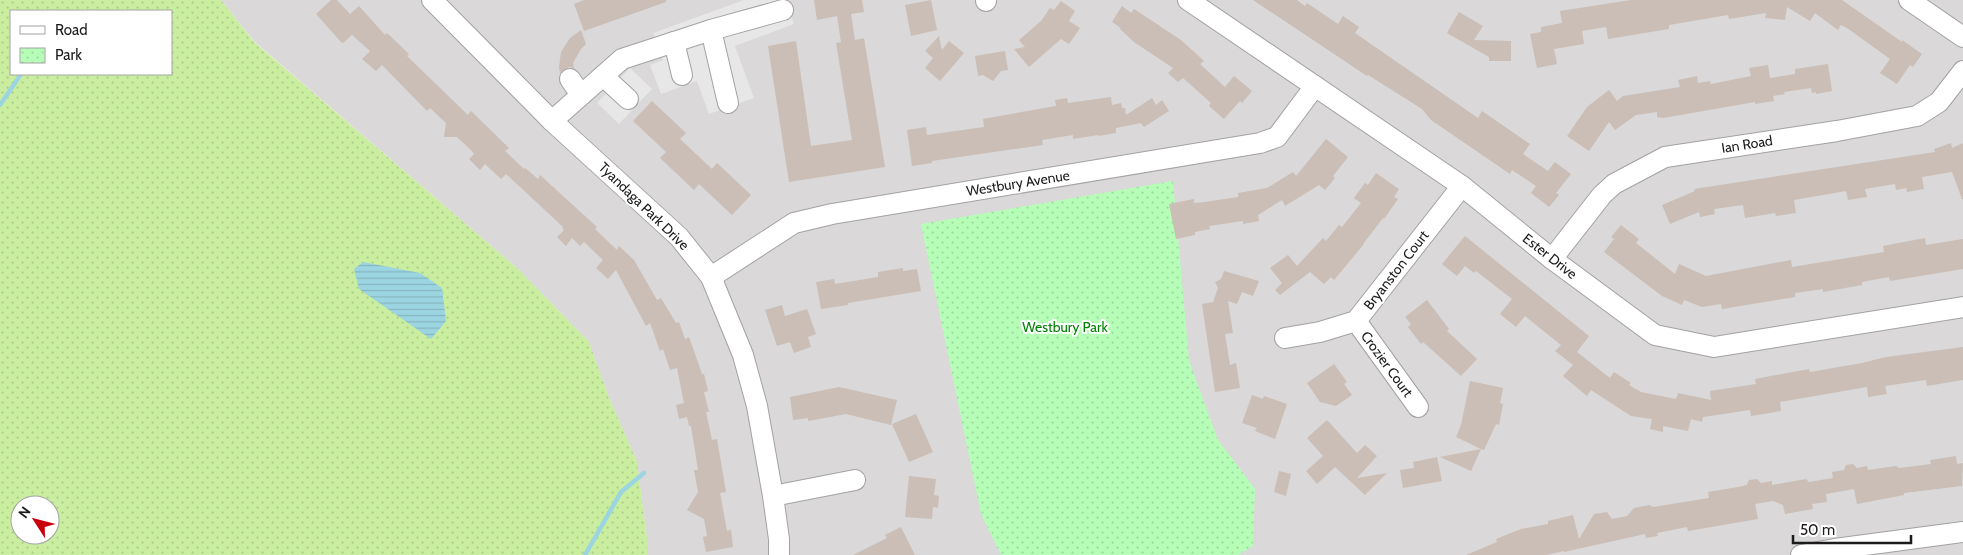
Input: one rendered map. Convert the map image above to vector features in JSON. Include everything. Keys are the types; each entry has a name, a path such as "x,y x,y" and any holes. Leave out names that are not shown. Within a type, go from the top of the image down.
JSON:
{"street":[{"name":"Tyandaga Park Drive","path":"432,0 552,121 672,230 711,277 743,355 757,406 773,496 779,539 779,555"},
{"name":"Ester Drive","path":"1188,0 1462,186 1552,259 1655,335 1714,347 1963,307"},
{"path":"1909,0 1963,37"},
{"path":"552,121 576,87 603,76 622,59 711,30 783,10"},
{"path":"711,30 728,103"},
{"path":"674,42 682,75"},
{"name":"Ian Road","path":"1552,259 1602,196 1614,184 1665,157 1837,131 1917,116 1939,102 1963,71"},
{"path":"603,76 628,100"},
{"name":"Westbury Avenue","path":"711,277 794,223 832,214 1260,143 1277,137 1316,86"},
{"name":"Bryanston Court","path":"1285,338 1320,332 1356,321 1462,186"},
{"name":"Crozier Court","path":"1356,321 1418,407"},
{"path":"773,496 855,480"},
{"path":"1800,555 1835,548 1963,532"}],"shaded area":[{"path":"221,0 1963,0 1963,555 647,555 647,539 637,462 609,398 589,342 518,269 254,41"},
{"path":"744,0 786,0 794,24 735,46 754,98 709,114 697,81 661,94 650,65 663,60 653,33"},
{"path":"630,68 652,89 619,124 597,103"}],"green space":[{"path":"0,0 221,0 254,42 518,269 589,342 609,398 637,462 647,539 647,555 0,555"},
{"name":"Westbury Park","path":"1173,181 1189,361 1218,440 1255,489 1253,546 1238,555 1001,555 981,514 921,224"}],"water":[{"path":"363,262 420,273 442,288 446,321 431,339 359,289 354,269"}],"building":[{"path":"331,0 337,0 350,14 359,6 385,35 387,33 409,54 407,56 468,115 471,111 509,148 505,151 524,169 538,179 540,175 597,227 595,229 617,250 619,246 634,260 657,300 661,298 676,323 679,322 685,339 689,337 702,374 704,374 708,391 704,392 709,412 706,412 712,440 717,439 726,492 720,493 727,531 731,530 733,547 706,552 703,537 707,536 704,519 687,510 698,492 694,470 698,470 691,426 689,426 687,417 679,419 676,405 684,403 677,368 670,370 663,349 660,351 650,323 646,326 616,270 608,279 596,268 603,260 584,242 580,246 572,238 566,246 557,237 564,230 563,227 506,174 501,179 485,164 480,170 469,159 474,154 472,151 457,137 444,137 446,123 430,108 427,111 382,65 376,71 362,59 370,51 352,35 343,43 341,42 316,14"},
{"path":"584,0 666,0 666,2 584,31 574,4"},
{"path":"814,0 862,0 864,12 851,14 855,40 864,38 885,167 789,182 768,46 796,41 811,146 852,140 836,43 841,42 837,16 817,20"},
{"path":"931,0 937,30 911,36 905,5"},
{"path":"1253,0 1297,0 1305,6 1307,3 1338,24 1343,16 1359,27 1355,33 1478,118 1482,111 1530,144 1523,154 1548,171 1555,162 1571,174 1556,193 1559,195 1549,207 1531,193 1536,186 1512,170 1510,174 1431,120 1422,109 1367,76"},
{"path":"1631,0 1842,0 1922,54 1913,67 1910,65 1897,84 1880,73 1890,59 1847,28 1841,25 1838,30 1815,13 1810,21 1787,7 1785,20 1765,18 1766,13 1729,19 1728,15 1669,25 1669,29 1608,39 1606,27 1582,31 1584,44 1554,49 1557,64 1537,68 1530,34 1541,32 1541,27 1562,23 1560,11"},
{"path":"1061,1 1075,11 1069,21 1080,28 1069,44 1061,39 1029,67 1014,49 1025,47 1019,40 1041,21 1050,8 1054,10"},
{"path":"1122,6 1131,13 1134,9 1181,40 1204,61 1200,64 1225,87 1234,76 1252,91 1224,119 1209,106 1211,103 1183,78 1178,82 1168,73 1173,68 1134,42 1121,28 1112,22"},
{"path":"1459,12 1483,26 1474,40 1511,41 1511,61 1489,61 1489,57 1447,33"},
{"path":"581,30 586,44 573,63 574,68 569,67 560,73 561,52 570,38"},
{"path":"939,36 942,50 949,41 964,53 940,81 925,68 933,58 925,51"},
{"path":"1005,51 1008,70 1001,71 993,81 983,75 978,76 975,56"},
{"path":"1828,64 1832,91 1816,94 1816,92 1812,93 1811,88 1784,92 1785,94 1773,96 1774,101 1755,104 1755,102 1663,118 1657,117 1657,112 1636,115 1615,130 1609,122 1589,151 1567,136 1587,107 1609,90 1617,101 1623,96 1680,87 1678,80 1697,76 1698,83 1710,81 1711,84 1751,76 1749,68 1768,65 1770,78 1795,74 1795,69"},
{"path":"1111,97 1112,105 1121,103 1122,108 1125,108 1126,115 1152,98 1156,105 1162,100 1169,111 1144,127 1141,123 1116,128 1116,133 1073,139 1073,135 1042,140 1043,145 932,161 932,163 912,166 907,130 926,127 927,135 984,127 983,119 1056,106 1055,100 1067,98 1068,103"},
{"path":"652,101 686,133 680,139 712,169 717,163 751,195 732,215 699,184 694,190 660,158 666,152 633,121"},
{"path":"1326,139 1348,157 1325,190 1319,185 1285,206 1282,200 1258,215 1259,221 1243,224 1243,221 1209,226 1210,229 1195,232 1195,235 1176,239 1169,204 1194,199 1194,203 1238,197 1238,193 1267,188 1293,172 1296,176"},
{"path":"1951,143 1952,148 1963,143 1963,199 1952,172 1922,177 1924,189 1907,192 1906,188 1896,190 1895,184 1865,189 1867,197 1848,200 1846,191 1794,200 1796,213 1776,216 1775,213 1745,218 1743,205 1714,209 1715,214 1700,217 1699,212 1670,224 1662,205 1695,191 1694,189 1935,152 1934,149"},
{"path":"1376,173 1399,189 1394,197 1398,199 1384,219 1334,280 1331,277 1324,284 1310,272 1280,295 1275,290 1282,283 1270,268 1288,255 1297,266 1323,238 1326,241 1339,225 1342,227 1361,203 1354,198 1365,183 1368,185"},
{"path":"1621,225 1639,239 1636,243 1675,274 1679,264 1706,276 1791,260 1792,267 1884,252 1883,246 1925,238 1926,245 1963,239 1963,269 1890,281 1889,277 1862,282 1862,285 1823,292 1823,289 1795,293 1795,297 1722,309 1721,304 1702,307 1684,300 1682,305 1662,296 1604,252 1614,239 1611,237"},
{"path":"1465,236 1589,336 1577,352 1610,378 1614,372 1631,383 1629,385 1641,392 1676,399 1678,393 1711,400 1710,391 1756,384 1755,379 1809,369 1810,372 1886,357 1963,347 1963,380 1927,386 1926,380 1885,386 1887,394 1868,397 1867,387 1780,402 1781,411 1751,416 1750,410 1703,417 1702,422 1691,419 1688,431 1663,426 1663,432 1650,429 1652,419 1631,416 1591,390 1587,396 1563,376 1573,365 1555,351 1561,345 1525,316 1516,327 1500,314 1512,299 1476,271 1474,273 1465,266 1457,276 1442,264"},
{"path":"903,268 903,271 917,269 921,291 821,309 816,282 834,279 835,284 878,277 878,272"},
{"path":"1224,271 1259,281 1253,296 1242,292 1237,304 1228,301 1233,333 1225,334 1230,365 1236,363 1240,388 1215,392 1202,304 1213,302 1218,288 1215,282 1221,279"},
{"path":"1427,300 1449,329 1447,331 1477,359 1461,376 1423,342 1421,344 1408,327 1411,324 1405,317"},
{"path":"782,305 785,316 807,309 816,334 808,337 811,347 794,353 790,342 777,346 765,310"},
{"path":"1334,364 1347,382 1344,384 1352,395 1336,406 1320,402 1307,383"},
{"path":"1470,381 1503,388 1500,403 1503,404 1499,425 1496,424 1484,450 1456,437 1461,425"},
{"path":"839,387 897,400 891,425 846,414 808,421 808,418 793,420 790,397"},
{"path":"1252,395 1263,399 1264,396 1287,404 1275,439 1255,431 1257,428 1242,423"},
{"path":"916,414 933,452 909,462 892,424"},
{"path":"1327,420 1357,453 1365,445 1377,456 1357,478 1387,473 1365,495 1335,467 1317,484 1306,471 1323,456 1307,438"},
{"path":"1481,449 1471,471 1440,457"},
{"path":"1956,456 1957,464 1963,463 1962,486 1904,493 1904,495 1857,504 1854,489 1826,494 1827,502 1812,504 1813,509 1785,514 1783,505 1773,501 1755,504 1758,519 1688,531 1687,527 1657,533 1658,536 1646,538 1645,534 1546,555 1466,555 1497,542 1496,539 1521,529 1548,524 1548,521 1573,515 1579,539 1594,514 1607,512 1612,519 1627,516 1634,508 1649,505 1653,507 1709,498 1708,492 1747,485 1749,480 1757,479 1761,483 1772,481 1772,485 1806,479 1809,482 1833,478 1832,472 1844,470 1846,465 1853,464 1857,468 1867,466 1868,470 1896,466 1899,468 1931,464 1930,460"},
{"path":"1437,457 1442,481 1403,488 1400,470 1414,468 1413,462"},
{"path":"1279,471 1291,474 1286,496 1274,492"},
{"path":"909,476 936,479 934,495 939,496 938,508 933,507 932,519 905,517"},
{"path":"901,527 915,555 853,555 887,538 885,535"}],"waterway":[{"path":"0,105 20,75"},
{"path":"585,555 621,492 644,473"}]}
